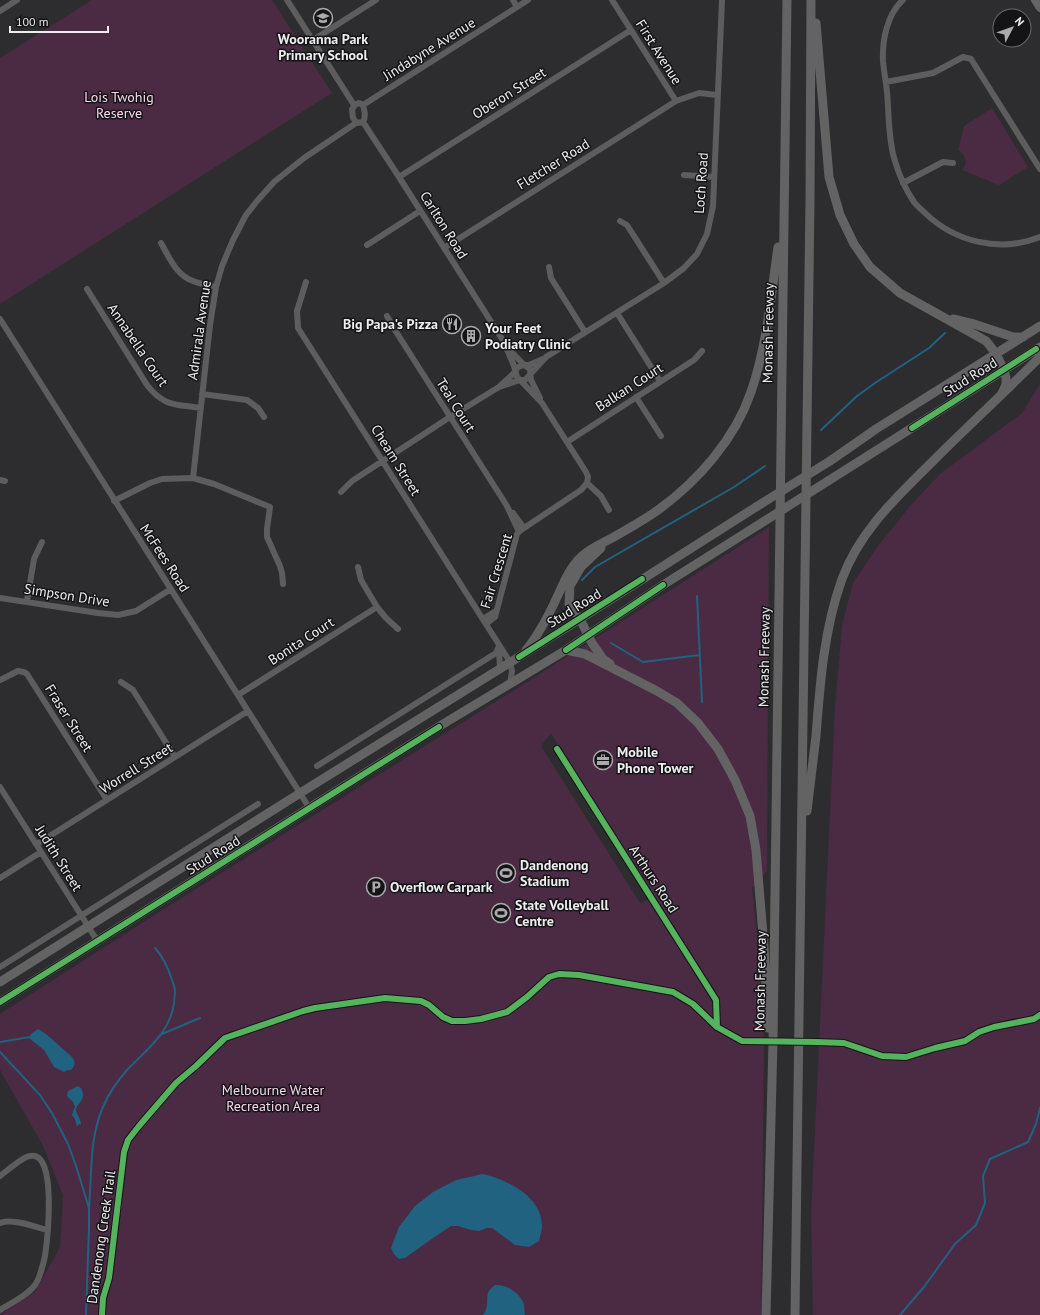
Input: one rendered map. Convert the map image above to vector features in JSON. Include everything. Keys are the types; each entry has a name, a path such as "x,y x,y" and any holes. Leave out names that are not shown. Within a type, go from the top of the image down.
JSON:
{"highway":[{"name":"Monash Freeway","path":"766,1315 773,1042 787,0"},
{"path":"795,1315 810,202 811,0"},
{"path":"814,0 829,177 840,215 854,244 870,267 900,293 986,341 993,349 1003,371 1006,383 1001,396"},
{"path":"519,657 543,627 569,572 581,557 596,546 613,538 658,510 687,486 706,466 731,434 751,392 768,322 783,209"},
{"path":"947,320 955,319 1013,337 1023,337"},
{"name":"Stud Road","path":"0,982 580,619 830,461 876,429 1040,326"},
{"name":"Stud Road","path":"0,1002 98,942 448,721 566,650 663,585 1040,347"},
{"path":"801,860 816,738 821,674 830,620 842,578 856,550 874,522 967,427 1040,357"},
{"path":"613,538 581,567 570,586 569,604 580,619 592,643 603,659 622,673"},
{"path":"566,650 586,654 677,703 698,723 718,749 735,780 750,816 756,850 764,947 772,1093"}],"main road":[{"path":"1035,0 1040,8"}],"street":[{"path":"0,11 17,0"},
{"path":"287,0 354,105"},
{"path":"312,40 376,0"},
{"path":"513,0 518,7"},
{"name":"Jindabyne Avenue","path":"363,105 528,0"},
{"name":"First Avenue","path":"612,0 676,101 699,93 717,95"},
{"name":"Loch Road","path":"524,365 546,357 664,283 684,268 697,254 707,234 713,206 722,0"},
{"path":"903,0 890,19 883,43 883,61 891,139 894,160 903,183 915,203 934,221 957,235 985,244 1010,244 1030,241 1040,237"},
{"name":"Oberon Street","path":"399,177 632,30"},
{"path":"886,82 933,73 963,57 971,59 1040,169"},
{"name":"Fletcher Road","path":"444,248 676,101"},
{"path":"359,103 363,105 363,122 356,123 352,111 354,105 359,103"},
{"name":"Carlton Road","path":"363,122 504,342 524,365"},
{"name":"Admirala Avenue","path":"193,478 210,326 216,287 222,266 233,240 246,215 274,182 293,165 356,123"},
{"path":"903,183 943,162 953,163"},
{"path":"684,175 714,177"},
{"path":"367,245 420,211"},
{"path":"620,221 627,225 664,283"},
{"path":"160,243 174,266 183,275 195,282 216,287"},
{"path":"549,267 551,278 586,332"},
{"name":"Cheam Street","path":"306,282 297,311 298,328 510,662"},
{"name":"Annabella Court","path":"87,289 155,396 169,404 201,408"},
{"path":"617,313 660,381"},
{"name":"Teal Court","path":"387,316 507,506 524,528"},
{"name":"McFees Road","path":"0,319 310,809"},
{"path":"0,334 6,329"},
{"name":"Carlton Road","path":"504,342 515,371"},
{"name":"Balkan Court","path":"567,442 694,360 702,351"},
{"name":"Loch Road","path":"530,374 546,357"},
{"path":"499,387 520,366 524,365 530,369 530,374 542,403 586,472 588,477 587,483 601,496 609,510"},
{"path":"515,371 517,377 542,403"},
{"path":"341,492 352,481 450,417 499,387 520,380 525,380 530,374"},
{"path":"202,394 246,400 258,408 264,417"},
{"path":"636,397 661,436"},
{"path":"114,501 140,487 162,479 193,478 214,484 270,507 267,537 282,573 283,584"},
{"name":"Fair Crescent","path":"484,622 496,611 516,536 524,528 580,490 587,483"},
{"name":"Teal Court","path":"507,506 519,532"},
{"path":"27,601 34,560 42,542"},
{"path":"358,567 361,580 377,606 386,618 398,629"},
{"name":"Simpson Drive","path":"0,598 118,615 136,611 171,589"},
{"name":"Bonita Court","path":"238,695 377,606"},
{"path":"317,766 496,653 499,646"},
{"name":"Cheam Street","path":"499,646 500,669"},
{"path":"510,662 512,671 510,685"},
{"name":"Fraser Street","path":"0,680 18,671 27,674 107,800"},
{"path":"121,682 133,690 175,757"},
{"name":"Worrell Street","path":"37,844 248,711"},
{"name":"Judith Street","path":"0,787 98,942"},
{"name":"Stud Road","path":"0,968 258,804"},
{"path":"0,878 41,852"},
{"path":"0,1176 18,1162 31,1156 36,1156 45,1166 49,1182 48,1230 45,1258 35,1285 28,1292 0,1310"},
{"path":"0,1223 17,1222 48,1230"}],"green space":[{"name":"Lois Twohig Reserve","path":"92,0 272,0 332,93 0,304 0,58"},
{"path":"992,108 1028,167 999,185 962,170 966,162 963,154 958,150 964,126"},
{"path":"1040,384 1040,1315 813,1315 811,1215 835,707 842,625 853,583 875,550 910,506 940,474 1022,413"},
{"name":"Melbourne Water Recreation Area","path":"769,527 767,871 752,888 760,966 764,1044 761,1315 0,1315 35,1292 60,1247 63,1195 42,1144 0,1070 0,1014 167,907 521,686","holes":["551,733 653,898 640,903 541,746"]}],"water":[{"path":"38,1029 46,1034 72,1057 74,1064 71,1070 64,1072 54,1067 44,1050 29,1038 31,1034"},
{"path":"78,1086 83,1092 83,1098 76,1109 81,1125 79,1124 77,1127 75,1119 72,1115 75,1107 73,1102 67,1096 68,1091"},
{"path":"483,1174 512,1185 530,1198 540,1215 542,1228 539,1241 529,1247 515,1245 492,1228 479,1231 458,1226 451,1226 405,1258 399,1259 394,1254 391,1248 399,1227 415,1206 433,1192 456,1180"},
{"path":"495,1285 511,1289 521,1298 524,1303 525,1315 483,1315 487,1306 488,1292"}],"waterway":[{"path":"821,430 857,396 929,348 945,333"},
{"path":"582,580 595,567 734,487 765,466"},
{"path":"697,596 702,702"},
{"path":"611,643 643,662 700,655"},
{"path":"89,1208 93,1144 95,1132 103,1107 111,1092 128,1069 163,1032 172,1014 175,991 174,987 169,971 161,955 155,948"},
{"path":"162,1034 200,1018"},
{"path":"0,1042 30,1037"},
{"path":"0,1052 40,1095 52,1113 68,1144 76,1166 89,1208 86,1315"},
{"path":"900,1315 924,1287 955,1244 976,1225 985,1203 983,1176 990,1159 1028,1142 1036,1124 1040,1108"}],"cycle path":[{"path":"912,428 1036,349"},
{"path":"519,657 642,579"},
{"path":"566,650 663,585"},
{"path":"0,1002 439,727"},
{"name":"Arthurs Road","path":"557,749 716,1000 717,1027"},
{"name":"Dandenong Creek Trail","path":"102,1315 103,1298 109,1278 124,1152 128,1140 176,1083 225,1038 303,1011 385,998 421,1001 429,1005 443,1017 452,1021 481,1019 507,1012 527,997 549,977 559,974 579,975 673,992 693,1004 717,1027 742,1041 844,1043 882,1056 906,1057 965,1041 979,1032 994,1027 1034,1019 1040,1015"}],"place":[{"name":"Wooranna Park Primary School","path":"323,18"},
{"name":"Big Papa's Pizza","path":"452,324"},
{"name":"Your Feet Podiatry Clinic","path":"471,336"},
{"name":"Mobile Phone Tower","path":"603,760"},
{"name":"Dandenong Stadium","path":"506,873"},
{"name":"Overflow Carpark","path":"376,887"},
{"name":"State Volleyball Centre","path":"501,913"}]}
